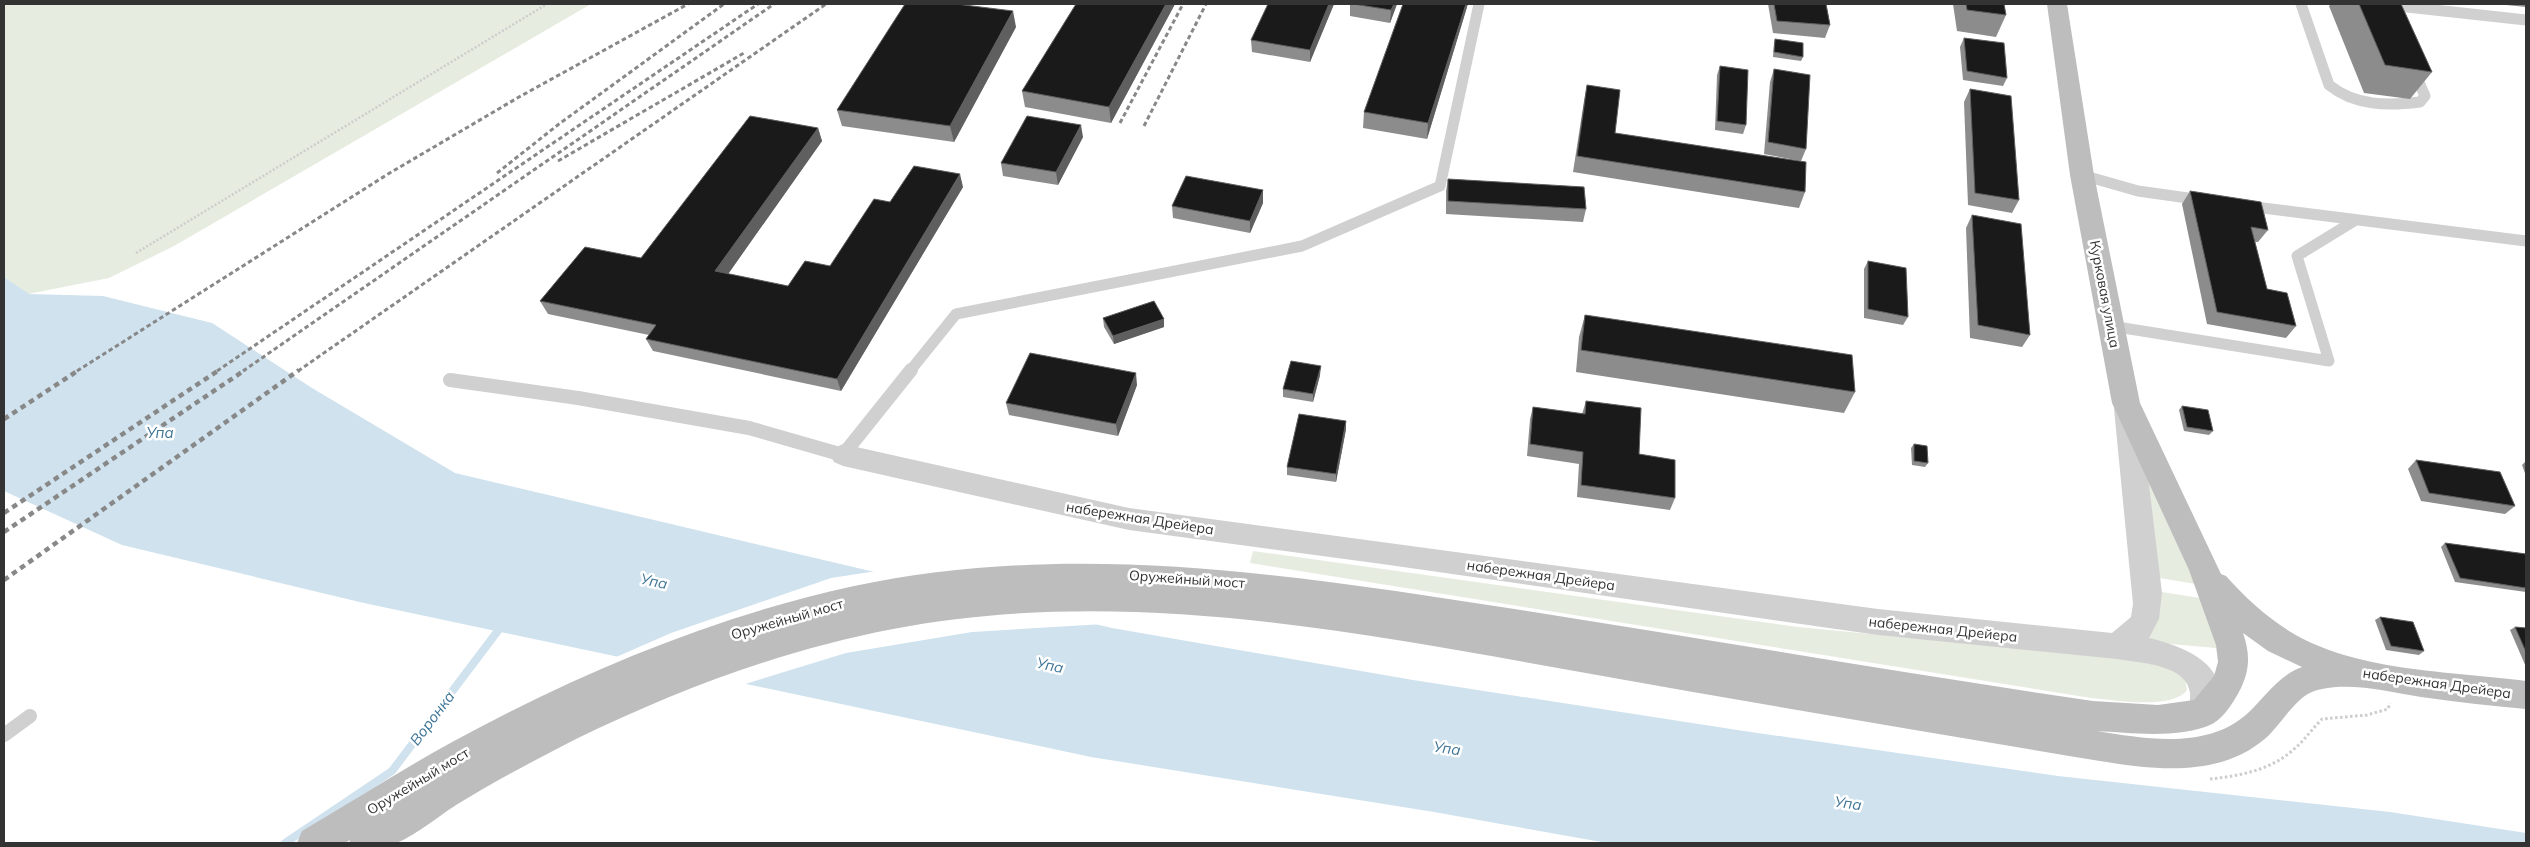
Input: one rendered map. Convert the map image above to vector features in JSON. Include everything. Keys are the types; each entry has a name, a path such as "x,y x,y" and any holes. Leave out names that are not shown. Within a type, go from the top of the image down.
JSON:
{"main road":[{"name":"Курковая улица","path":"2057,4 2082,175 2126,403 2204,570"},
{"name":"набережная Дрейера","path":"2204,570 2220,592 2264,632 2284,645 2328,663 2361,674 2526,695"},
{"path":"1308,602 2093,716 2158,720 2203,713 2219,696 2228,682 2234,662 2232,645 2204,570"},
{"name":"Оружейный мост","path":"314,843 465,752 621,676 709,642 839,603 905,589 998,577 1059,574 1156,576 1308,602"},
{"name":"Оружейный мост","path":"366,843 472,778 522,750 576,724 662,685 757,651 844,626 894,615 970,605 1063,598 1308,602"},
{"path":"1308,602 1496,644 1806,699 2087,743 2160,752 2193,752 2234,743 2250,733 2291,688 2301,681 2312,678 2361,674"}],"street":[{"path":"2117,646 2141,628 2148,612 2148,593 2126,403"},
{"name":"набережная Дрейера","path":"842,455 1128,520 1382,552 1878,622 2117,646 2173,657 2193,668 2203,681 2206,691 2203,713"}],"lane":[{"path":"450,380 578,398 749,428 842,455 956,314 1302,246 1440,186 1479,4"},
{"path":"2301,4 2329,85 2339,95 2349,99 2401,105 2420,102 2425,96 2410,62"},
{"path":"2390,20 2386,11 2393,7 2407,7 2526,20"},
{"path":"2082,175 2138,191 2216,202"},
{"path":"2236,204 2354,221 2526,241"},
{"path":"2111,326 2329,361 2297,256 2354,221"},
{"path":"4,735 30,716"}],"path":[{"path":"136,253 546,4"}],"shaded area":[{"path":"4,4 591,4 174,246 109,278 28,294 4,277"},
{"path":"2147,468 2196,584 2159,578"},
{"path":"1253,551 1798,627 2162,662 2185,679 2187,690 2180,696 2156,702 2127,702 2091,698 1250,563"},
{"path":"2162,592 2200,598 2217,639 2216,648 2147,642 2157,618"}],"water":[{"name":"Упа","path":"4,277 29,294 103,296 212,323 312,388 455,473 1112,628 1413,680 1744,731 2058,776 2390,812 2526,833 2526,843 1607,843 1434,812 1091,757 364,603 122,545 4,491"}],"pier":[{"path":"877,571 1104,624 972,632 846,653 742,685 614,658 671,633 831,578"}],"building":[{"path":"905,4 956,4 1013,11 950,126 837,110"},
{"path":"1076,4 1166,4 1109,107 1022,91"},
{"path":"1268,4 1329,4 1310,50 1251,40"},
{"path":"1353,4 1394,4 1391,10"},
{"path":"1403,4 1466,4 1428,123 1364,112"},
{"path":"1774,4 1826,4 1830,25 1777,21"},
{"path":"1966,4 2004,4 2006,15 1967,10"},
{"path":"2359,4 2401,4 2432,72 2385,65"},
{"path":"1964,38 2004,43 2007,78 1967,71"},
{"path":"1775,39 1803,43 1803,57 1774,52"},
{"path":"1720,66 1748,70 1746,125 1717,121"},
{"path":"1774,69 1810,75 1806,149 1768,142"},
{"path":"1587,85 1620,90 1615,133 1806,162 1805,192 1577,156"},
{"path":"1970,89 2011,96 2019,200 1975,193"},
{"path":"750,116 818,128 715,271 788,286 805,261 830,266 874,199 890,202 914,166 960,174 837,379 646,339 656,325 540,301 585,247 641,258"},
{"path":"1027,116 1081,125 1056,172 1001,163"},
{"path":"1186,176 1263,190 1250,221 1172,206"},
{"path":"1448,179 1584,187 1586,209 1448,201"},
{"path":"2190,191 2261,202 2268,230 2251,227 2267,289 2287,293 2296,326 2217,312"},
{"path":"1972,215 2021,224 2030,335 1978,325"},
{"path":"1868,261 1906,268 1908,317 1868,309"},
{"path":"1154,301 1164,319 1113,336 1103,318"},
{"path":"1585,315 1852,355 1855,392 1581,350"},
{"path":"1030,353 1136,373 1116,424 1006,403"},
{"path":"1291,361 1321,366 1313,394 1283,389"},
{"path":"1586,401 1641,408 1639,454 1675,460 1675,498 1581,485 1583,452 1530,444 1533,407 1585,414"},
{"path":"2182,406 2208,410 2213,431 2187,427"},
{"path":"1299,414 1346,421 1336,474 1287,467"},
{"path":"1914,444 1927,446 1928,463 1914,461"},
{"path":"2416,460 2500,472 2515,506 2429,493"},
{"path":"2445,543 2526,554 2526,588 2460,578"},
{"path":"2380,617 2413,622 2424,651 2391,646"},
{"path":"2515,627 2526,628 2526,652"}],"waterway":[{"name":"Воронка","path":"285,843 392,771 503,624"}],"railway":[{"path":"77,371 388,174 519,97 688,4"},
{"path":"497,173 559,124 724,4"},
{"path":"217,371 758,4"},
{"path":"243,371 774,4"},
{"path":"298,371 826,4"},
{"path":"1120,123 1183,4"},
{"path":"1144,126 1206,4"},
{"path":"558,161 744,53"},
{"path":"4,419 79,370"},
{"path":"4,513 219,370"},
{"path":"4,532 245,370"},
{"path":"4,580 299,370"}]}
